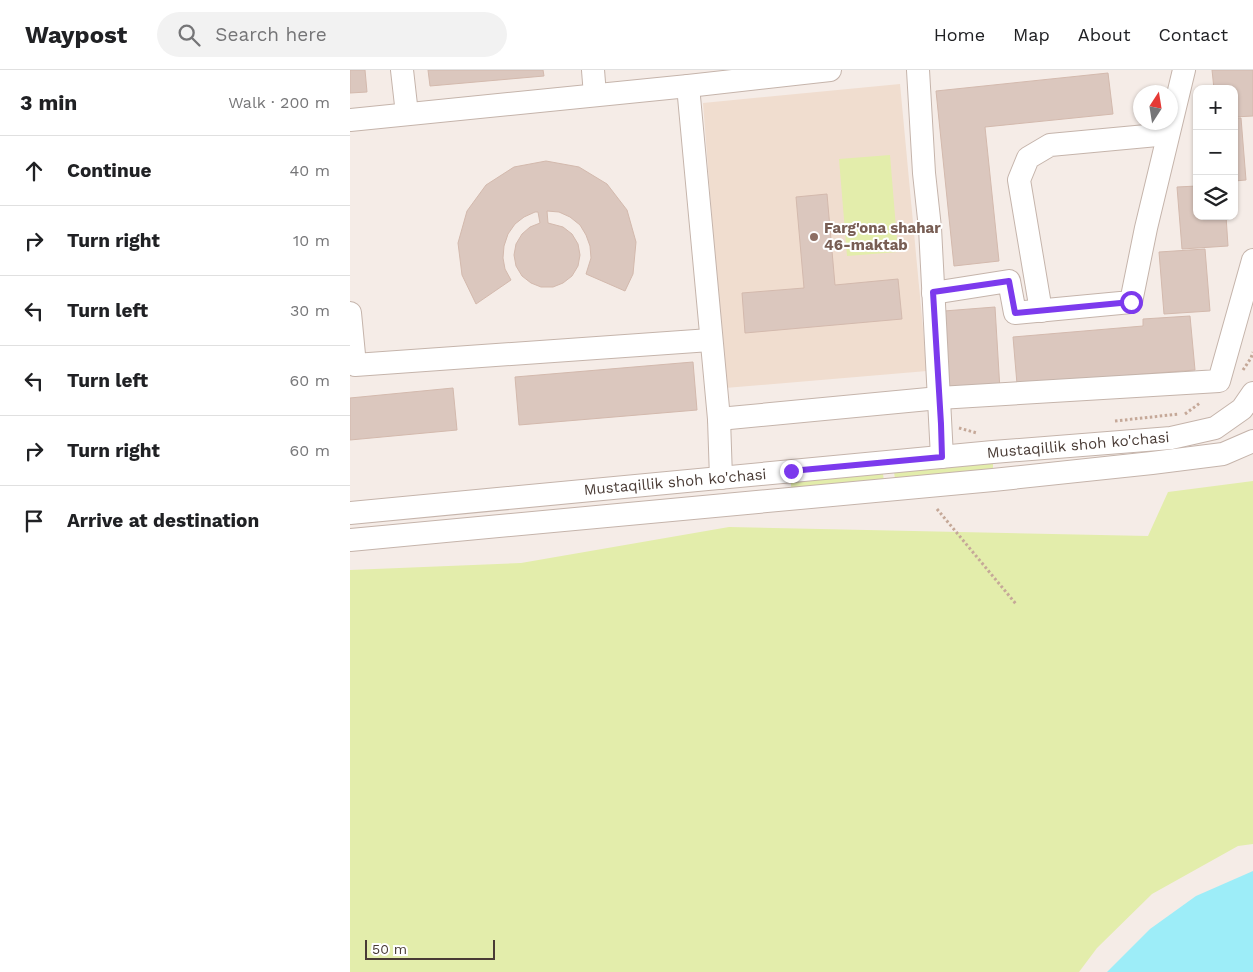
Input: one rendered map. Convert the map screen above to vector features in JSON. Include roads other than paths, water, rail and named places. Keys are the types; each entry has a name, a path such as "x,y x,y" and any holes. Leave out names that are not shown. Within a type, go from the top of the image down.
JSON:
{"street":[{"path":"402,70 407,114"},
{"path":"593,70 596,96"},
{"path":"350,120 596,96 830,70"},
{"path":"918,70 924,173 930,228 942,457"},
{"path":"933,292 1009,281 1015,313 1131,302 1146,228 1184,70"},
{"path":"688,86 710,340 719,418 721,478"},
{"path":"1041,310 1019,180 1028,158 1050,145 1168,134"},
{"path":"719,418 939,398 1219,381 1253,260"},
{"path":"350,313 355,366 710,340"},
{"name":"Mustaqillik shoh ko'chasi","path":"350,513 942,457 1171,438 1215,428 1242,409 1247,384"},
{"name":"Mustaqillik shoh ko'chasi","path":"350,540 993,480 1152,463 1223,454 1253,441"}],"water":[{"path":"1253,871 1253,972 1107,972 1150,929 1196,896"}],"place":[{"name":"Farg'ona shahar 46-maktab","path":"814,237"}]}
